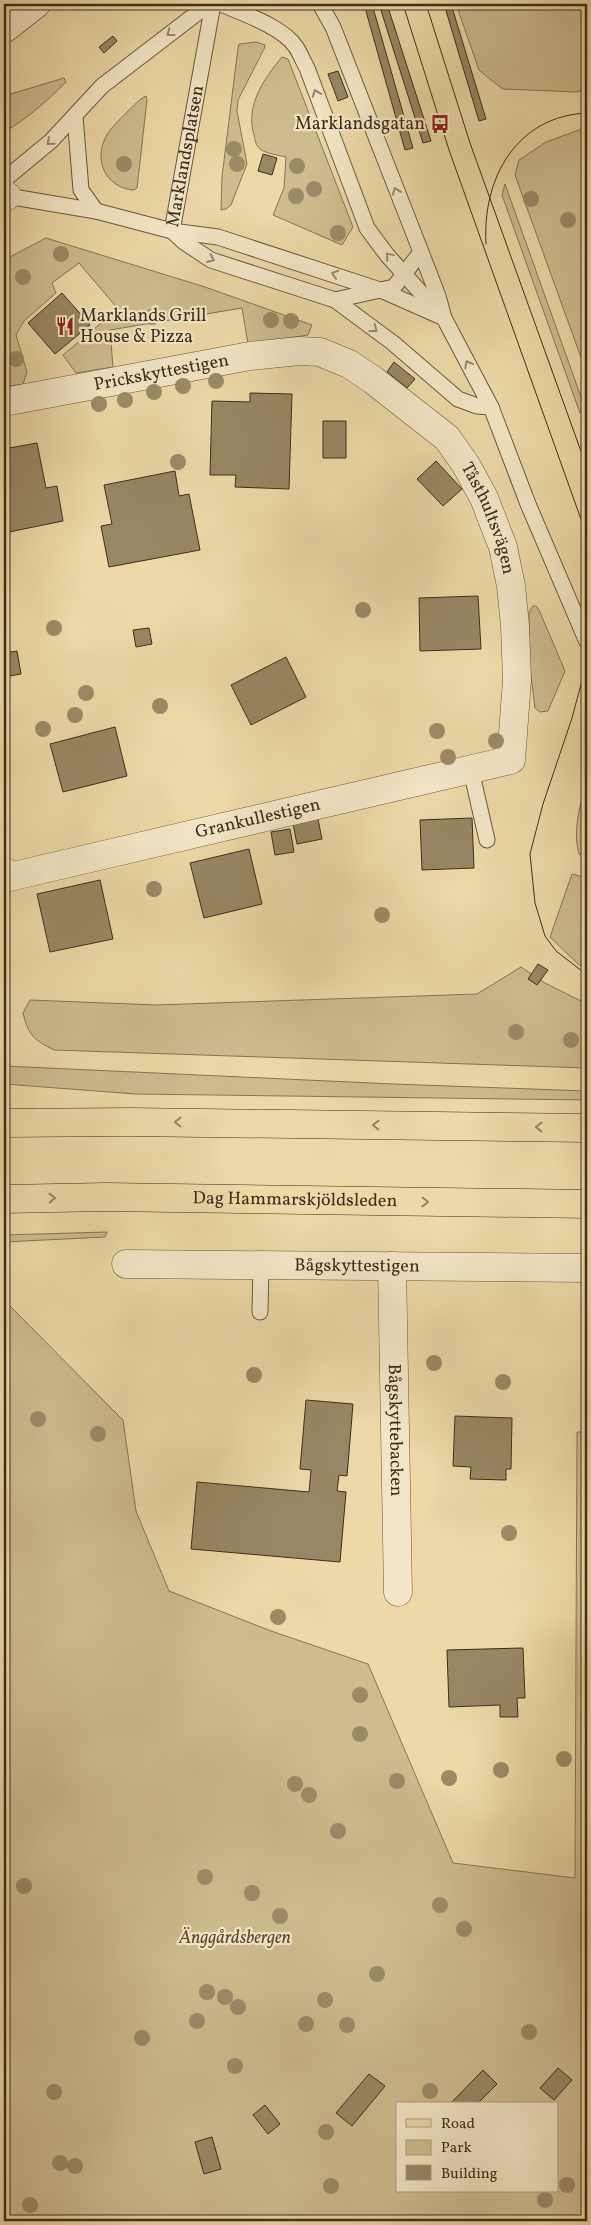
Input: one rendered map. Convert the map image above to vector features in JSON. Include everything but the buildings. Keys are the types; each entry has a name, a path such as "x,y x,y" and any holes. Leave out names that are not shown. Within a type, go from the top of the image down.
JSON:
{"main road":[{"path":"4,1103 131,1122"},
{"path":"4,1123 131,1122 587,1128"},
{"name":"Dag Hammarskjöldsleden","path":"4,1198 106,1197 587,1204"}],"street":[{"path":"4,29 36,4"},
{"name":"Prickskyttestigen","path":"4,402 250,356 299,351 320,352"},
{"name":"Tåsthultsvägen","path":"320,352 357,370 447,438 466,465 484,498 503,547 511,586 515,625 516,680 511,760"},
{"name":"Grankullestigen","path":"4,875 511,760"},
{"name":"Bågskyttestigen","path":"126,1264 587,1268"},
{"name":"Bågskyttebacken","path":"392,1266 398,1592"}],"lane":[{"path":"5,193 102,86 211,4"},
{"name":"Marklandsplatsen","path":"5,193 96,211 172,231 211,4"},
{"path":"221,4 249,15 287,37 296,46 307,68 367,228 444,318"},
{"path":"320,4 333,27 438,296 444,318 491,407 528,504 587,642"},
{"path":"75,116 81,190 96,211"},
{"path":"172,231 218,236 383,290 444,318"},
{"path":"172,231 184,242 211,260 335,300 393,343 458,399 477,406 491,407"},
{"path":"335,300 394,287 403,272 421,252"},
{"path":"471,770 487,840"},
{"path":"260,1312 261,1266"}],"green space":[{"path":"456,4 587,4 587,90 577,92 503,89 479,70"},
{"path":"256,42 265,45 265,47 238,100 237,111 247,164 231,205 221,210 222,177 238,48 239,44"},
{"path":"282,57 288,59 353,227 342,245 273,215 284,188 286,157 263,151 259,148 255,141 252,113 254,103 263,83"},
{"path":"64,78 66,82 44,103 29,116 4,132 4,96"},
{"path":"146,96 137,188 134,190 125,189 117,185 106,174 101,158 101,150 111,129"},
{"path":"587,127 587,374 515,175 519,160 546,142"},
{"path":"505,184 586,411 580,413 502,195"},
{"path":"46,238 205,287 312,325 308,335 248,344 242,308 110,330 113,367 76,373 63,355 118,309 79,263 52,283 56,293 24,321 16,335 27,372 23,384 4,387 4,260"},
{"path":"533,606 536,606 539,610 565,671 548,711 540,712 535,708 530,668 529,612"},
{"path":"587,777 587,857 579,854 576,835 578,816"},
{"path":"572,874 587,878 587,969 578,964 550,937"},
{"path":"521,967 545,983 587,1004 587,1068 54,1050 33,1036 27,1027 23,1013 30,1000 156,1005 477,994"},
{"path":"4,1066 587,1091 587,1100 136,1094 4,1084"},
{"path":"107,1232 105,1237 4,1242 4,1235"},
{"name":"Änggårdsbergen","path":"4,1303 7,1303 123,1420 136,1511 169,1591 271,1631 368,1664 453,1863 575,1878 577,1432 587,1432 587,2221 4,2221"}],"tram line":[{"path":"403,4 449,150 587,536"},
{"path":"426,4 470,143 587,468"},
{"path":"486,244 486,220 490,197 497,175 508,155 523,139 541,126 562,117 587,113"},
{"path":"587,662 572,718 543,804 530,854 535,903 545,936 556,951 587,975"}],"place":[{"name":"Marklandsgatan","path":"440,124"},
{"name":"Marklands Grill House & Pizza","path":"65,326"}]}
